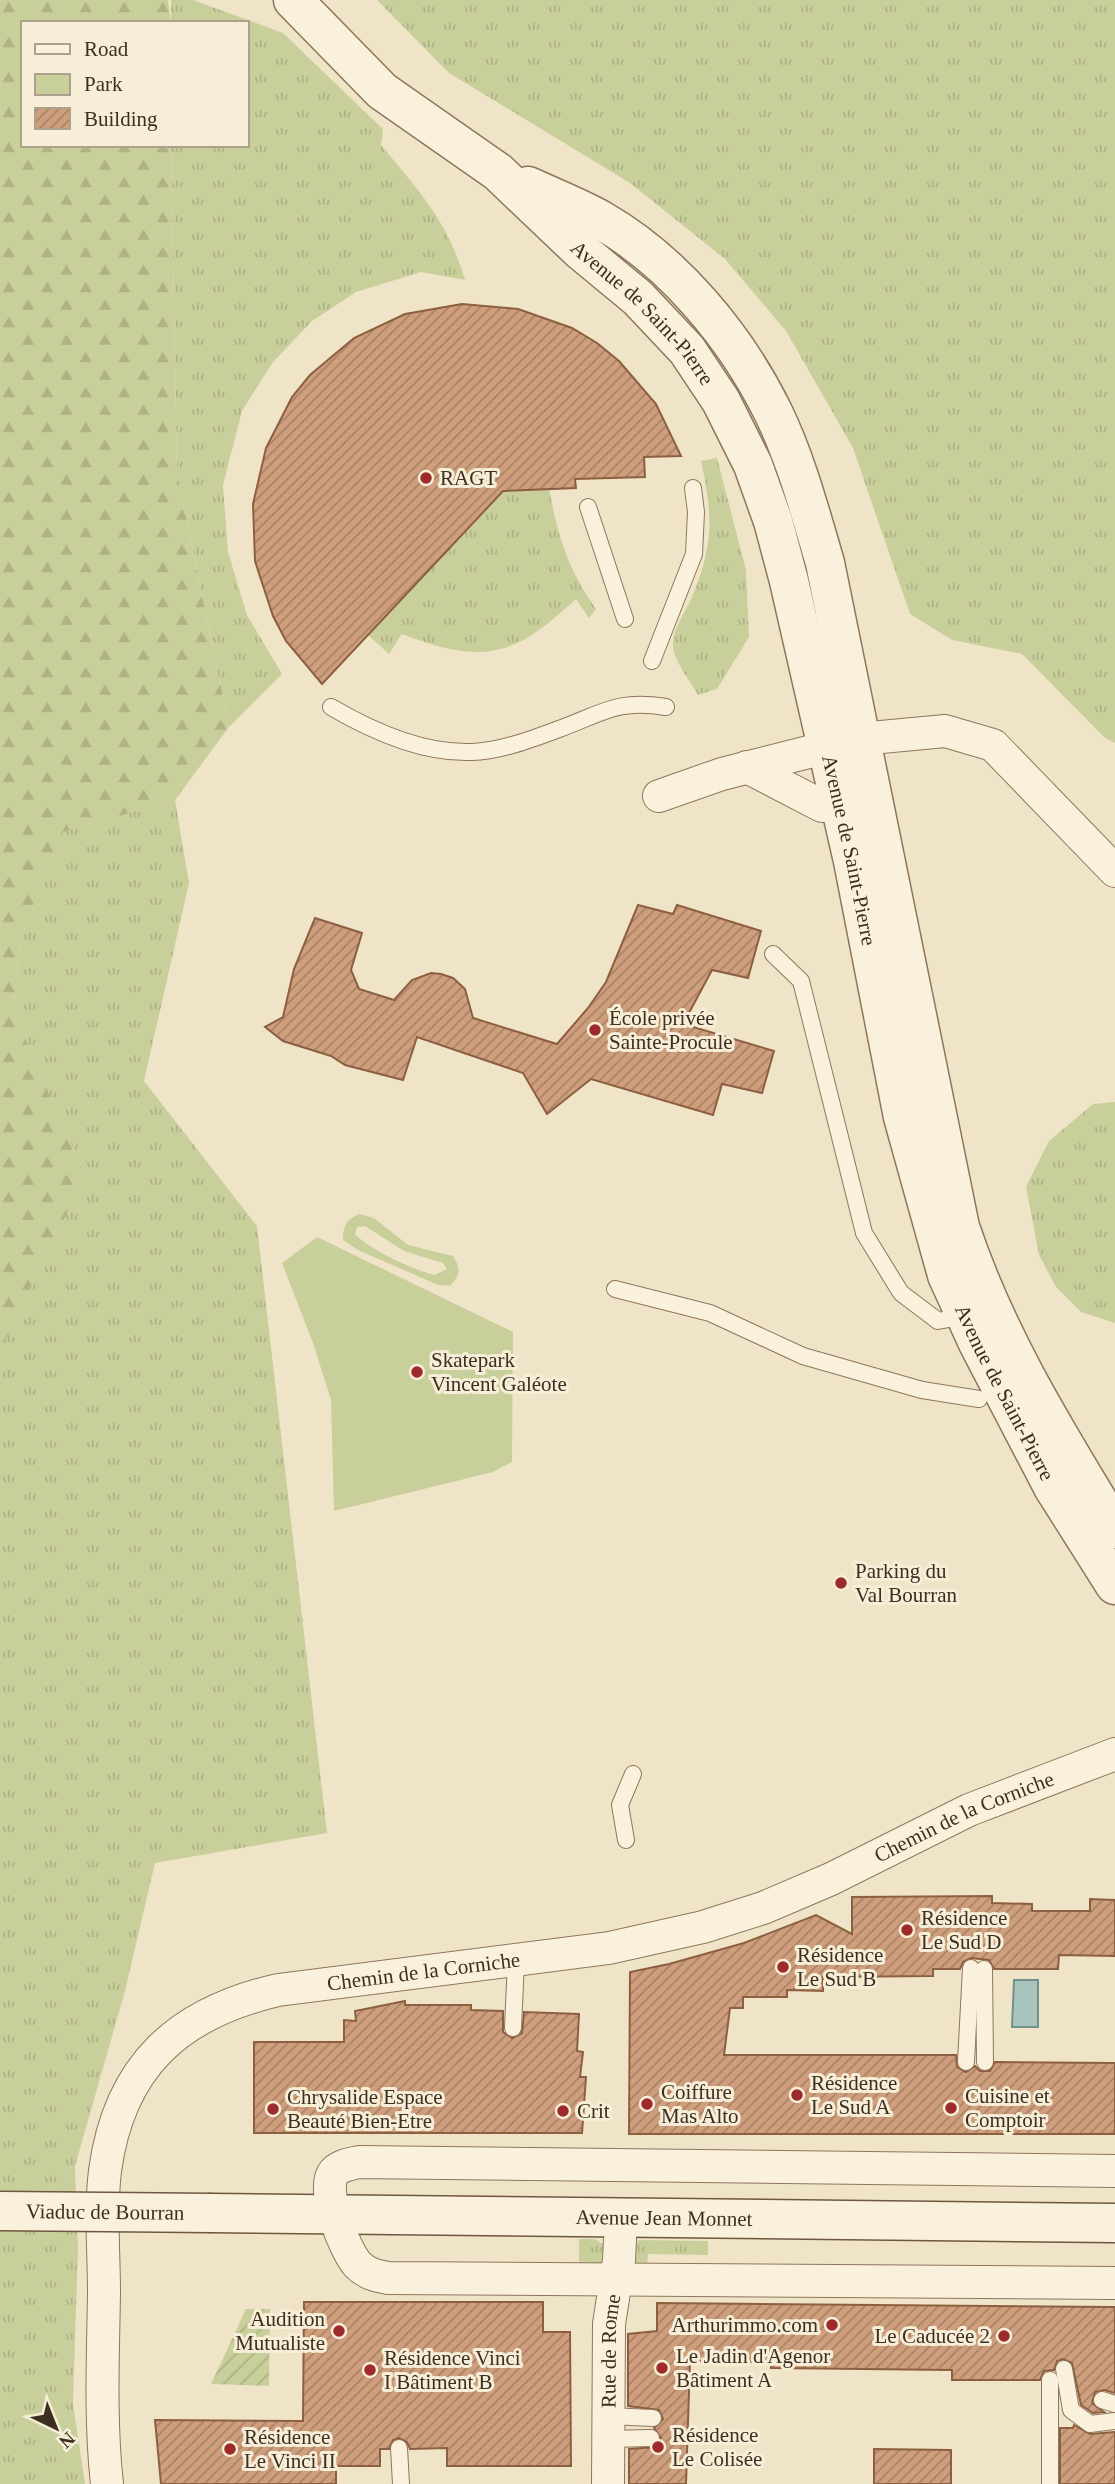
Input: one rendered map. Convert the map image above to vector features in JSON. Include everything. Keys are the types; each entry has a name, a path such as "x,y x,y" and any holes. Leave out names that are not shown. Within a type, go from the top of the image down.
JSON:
{"street":[{"name":"Avenue de Saint-Pierre","path":"293,0 382,91 498,172 580,250 638,298 687,351 721,401 753,466 773,521 844,743 856,798 903,1117 947,1275 1053,1487 1115,1586"},
{"name":"Avenue de Saint-Pierre","path":"498,172 602,221 656,261 707,311 744,363 773,411 825,563 844,743"},
{"path":"659,796 747,766 844,743 945,732 993,745 1115,870"},
{"path":"747,766 822,806 856,798"},
{"name":"Avenue de Saint-Pierre","path":"856,798 898,924 960,1227 976,1275 1035,1396 1115,1530"},
{"name":"Chemin de la Corniche","path":"107,2484 103,2422 105,2171 121,2102 145,2063 173,2036 209,2013 240,1999 278,1990 639,1942 703,1927 764,1908 831,1879 969,1810 1115,1754"},
{"path":"1115,2171 359,2162 343,2165 333,2173 329,2182 334,2217 351,2257 373,2275 388,2278 1115,2283"},
{"name":"Viaduc de Bourran","path":"0,2211 212,2213"},
{"name":"Avenue Jean Monnet","path":"212,2213 334,2217 1115,2223"},
{"name":"Rue de Rome","path":"608,2484 609,2324 621,2219"}],"lane":[{"path":"753,466 792,529"},
{"path":"652,661 694,554 694,488"},
{"path":"587,507 625,619"},
{"path":"805,550 844,743"},
{"path":"331,707 368,729 400,739 472,752 509,746 610,707 641,703 666,707"},
{"path":"773,954 801,981 864,1233 901,1293 938,1321 965,1315"},
{"path":"615,1289 710,1313 803,1356 922,1390 979,1399"},
{"path":"626,1840 620,1805 633,1774"},
{"path":"513,2028 516,1960"},
{"path":"966,2062 978,1969 985,2062"},
{"path":"1064,2368 1071,2410 1090,2424 1115,2421"},
{"path":"1050,2380 1050,2484"},
{"path":"608,2427 653,2418"},
{"path":"608,2427 651,2438"},
{"path":"399,2448 401,2484"}],"green space":[{"path":"0,0 168,0 171,21 21,21 21,147 171,147 177,472 229,727 175,800 63,832 20,941 13,1010 85,1176 3,1345 0,1344"},
{"path":"171,0 193,0 283,33 383,129 381,145 420,192 441,223 465,280 421,272 356,292 312,321 273,362 242,411 223,485 228,552 247,615 282,674 229,727 177,472 171,147 248,147 248,21 171,21"},
{"path":"377,0 1115,0 1115,743 1105,738 1022,654 952,640 910,614 853,448 786,331 725,259 630,183 449,73"},
{"path":"717,458 746,570 749,637 717,689 698,695 678,663 673,642 699,578 708,545 708,498 701,461"},
{"path":"549,489 565,552 596,609 589,618 576,599 534,634 496,650 476,652 454,650 402,634 389,654 368,635 503,491"},
{"path":"175,800 189,883 144,1081 257,1226 327,1833 155,1863 125,1991 75,2166 78,2248 73,2403 85,2484 0,2484 0,1344 3,1344 85,1176 13,1010 20,941 63,831"},
{"path":"1115,1102 1115,1323 1081,1312 1056,1287 1039,1255 1026,1187 1049,1141 1093,1104"},
{"path":"359,1214 374,1218 408,1245 453,1256 459,1271 456,1278 450,1286 438,1285 358,1250 343,1240 346,1224","holes":["365,1226 404,1251 443,1263 447,1269 434,1275 403,1264 362,1240 355,1234 357,1227"]},
{"name":"Skatepark Vincent Galéote","path":"317,1237 513,1332 512,1462 493,1472 334,1511 331,1400 313,1343 282,1263"},
{"path":"579,2239 594,2239 607,2246 608,2263 579,2270"},
{"path":"639,2240 708,2241 708,2255 648,2254 647,2267 634,2265 632,2247"},
{"path":"246,2309 270,2309 269,2386 211,2384"}],"water":[{"path":"1014,1980 1038,1980 1038,2027 1012,2027"}],"building":[{"path":"462,304 518,309 572,328 597,343 619,361 656,404 681,456 644,457 645,477 575,479 576,488 503,491 322,684 286,641 273,616 255,561 253,504 266,448 292,397 310,375 354,338 405,314"},
{"path":"638,905 673,914 677,905 761,931 748,978 712,970 683,1024 774,1051 762,1093 722,1084 713,1115 591,1079 547,1114 523,1073 417,1037 403,1080 345,1065 331,1056 283,1041 265,1027 283,1017 294,969 315,918 362,933 351,970 359,989 394,1000 412,980 431,973 441,974 453,978 465,989 473,1018 557,1044 606,982"},
{"path":"992,1896 992,1903 1032,1904 1032,1911 1090,1911 1090,1899 1115,1900 1115,1956 1059,1955 1058,1969 994,1969 989,1960 971,1958 963,1962 960,1969 933,1969 933,1976 823,1977 823,1991 787,1990 787,1997 743,1997 743,2008 730,2008 724,2055 956,2055 957,2067 966,2072 975,2066 980,2071 990,2071 995,2062 1115,2063 1115,2134 629,2134 630,1972 744,1943 816,1915 852,1934 852,1897"},
{"path":"405,2001 405,2005 471,2005 471,2010 503,2011 503,2032 512,2038 522,2033 524,2012 579,2014 577,2051 583,2052 580,2077 586,2077 582,2133 254,2133 254,2042 344,2042 344,2020 356,2021 355,2011"},
{"path":"304,2302 543,2302 543,2332 570,2332 571,2466 447,2466 447,2448 410,2449 407,2442 399,2438 393,2440 389,2449 380,2449 380,2466 336,2466 336,2484 161,2484 155,2420 303,2421"},
{"path":"657,2303 1115,2307 1115,2393 1104,2390 1095,2392 1092,2403 1104,2412 1093,2413 1081,2405 1072,2363 1063,2359 1057,2361 1054,2370 1044,2371 1040,2380 952,2380 952,2370 771,2368 771,2362 690,2361 686,2484 629,2484 629,2449 656,2447 661,2438 654,2428 663,2419 659,2410 628,2406 628,2334 657,2331"},
{"path":"1074,2425 1090,2434 1115,2432 1115,2484 1060,2484 1060,2428 1073,2428"},
{"path":"874,2449 951,2450 951,2484 874,2484"}],"place":[{"name":"RAGT","path":"426,478"},
{"name":"École privée Sainte-Procule","path":"595,1030"},
{"name":"Skatepark Vincent Galéote","path":"417,1372"},
{"name":"Parking du Val Bourran","path":"841,1583"},
{"name":"Résidence Le Sud D","path":"907,1930"},
{"name":"Résidence Le Sud B","path":"783,1967"},
{"name":"Résidence Le Sud A","path":"797,2095"},
{"name":"Coiffure Mas Alto","path":"647,2104"},
{"name":"Cuisine et Comptoir","path":"951,2108"},
{"name":"Chrysalide Espace Beauté Bien-Etre","path":"273,2109"},
{"name":"Crit","path":"563,2111"},
{"name":"Arthurimmo.com","path":"832,2325"},
{"name":"Audition Mutualiste","path":"339,2331"},
{"name":"Le Caducée 2","path":"1004,2336"},
{"name":"Le Jadin d'Agenor Bâtiment A","path":"662,2368"},
{"name":"Résidence Vinci I Bâtiment B","path":"370,2370"},
{"name":"Résidence Le Colisée","path":"658,2447"},
{"name":"Résidence Le Vinci II","path":"230,2449"}]}
